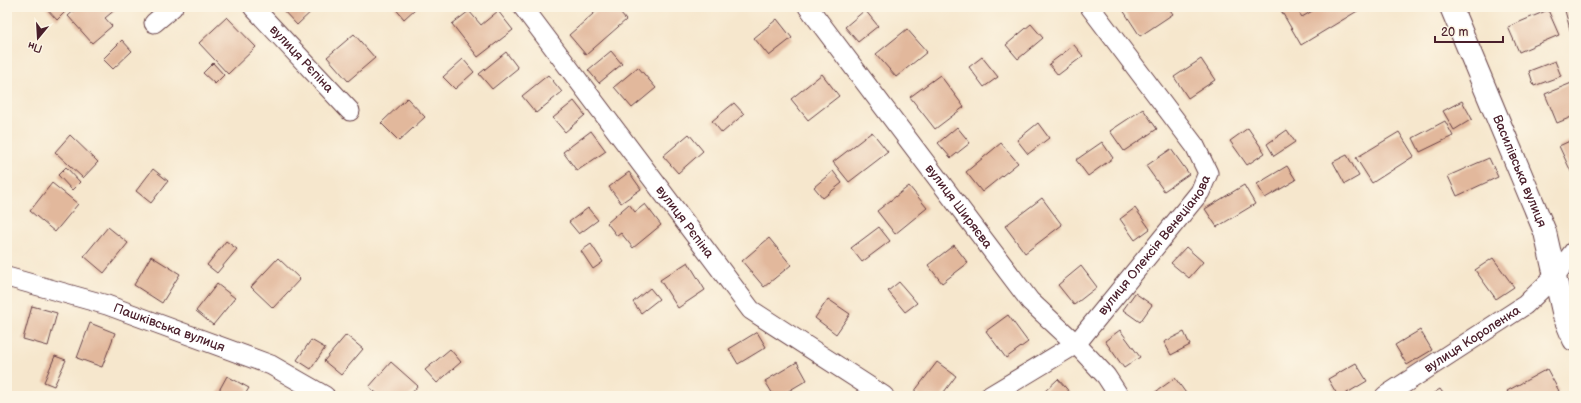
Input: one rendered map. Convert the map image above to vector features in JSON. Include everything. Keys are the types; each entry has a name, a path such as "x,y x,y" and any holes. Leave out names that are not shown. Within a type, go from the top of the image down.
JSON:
{"street":[{"path":"154,23 173,7"},
{"name":"вулиця Рєпіна","path":"253,7 350,111"},
{"name":"вулиця Рєпіна","path":"523,7 751,310 884,396"},
{"name":"вулиця Ширяєва","path":"808,7 1030,301 1076,344 1106,376 1120,396"},
{"name":"вулиця Олексія Венеціанова","path":"1076,344 1200,192 1208,173 1196,146 1090,7"},
{"name":"Василівська вулиця","path":"1451,7 1545,232 1564,316 1574,340"},
{"name":"вулиця Короленка","path":"1385,396 1525,305 1554,277 1574,251"},
{"name":"Пашківська вулиця","path":"7,277 107,305 271,365 325,396"},
{"path":"990,396 1076,344"}],"building":[{"path":"45,7 66,7 68,9 57,20"},
{"path":"78,7 115,7 116,9 105,18 112,26 92,43 68,16"},
{"path":"280,7 316,7 297,25"},
{"path":"394,7 414,7 415,9 404,19"},
{"path":"601,7 615,7 626,20 586,55 569,35"},
{"path":"1121,7 1168,7 1173,14 1140,36"},
{"path":"1279,7 1295,7 1302,17 1319,7 1364,7 1301,45"},
{"path":"1564,7 1574,7 1574,32 1571,33"},
{"path":"865,10 878,26 858,42 845,27"},
{"path":"1548,10 1559,35 1519,52 1508,27"},
{"path":"469,11 481,25 498,11 513,30 478,57 452,24"},
{"path":"227,17 256,47 228,74 199,43"},
{"path":"777,19 792,38 769,56 754,38"},
{"path":"1031,24 1043,38 1018,59 1006,45"},
{"path":"907,29 927,52 896,77 876,54"},
{"path":"354,34 375,58 348,81 327,57"},
{"path":"122,40 132,51 113,69 103,59"},
{"path":"1074,45 1083,56 1058,75 1049,64"},
{"path":"611,51 622,64 599,83 588,70"},
{"path":"506,52 518,68 492,89 479,74"},
{"path":"982,57 998,77 984,87 969,67"},
{"path":"463,59 474,72 455,89 443,77"},
{"path":"1201,59 1215,80 1188,98 1174,77"},
{"path":"1555,61 1561,76 1534,86 1529,71"},
{"path":"213,63 224,75 215,84 203,73"},
{"path":"638,67 656,88 632,108 614,87"},
{"path":"822,74 839,96 808,120 791,99"},
{"path":"548,75 562,92 536,113 522,96"},
{"path":"940,75 964,107 935,129 910,97"},
{"path":"1574,82 1574,116 1557,123 1545,94"},
{"path":"407,98 425,117 399,141 381,123"},
{"path":"574,101 585,115 565,132 553,118"},
{"path":"1462,101 1472,119 1454,130 1443,111"},
{"path":"734,103 744,114 722,133 712,121"},
{"path":"1143,109 1157,129 1124,151 1110,131"},
{"path":"1445,121 1453,136 1420,152 1413,138"},
{"path":"1038,123 1049,138 1028,154 1017,140"},
{"path":"957,127 970,143 951,158 938,143"},
{"path":"1248,128 1265,153 1247,165 1230,141"},
{"path":"1287,130 1295,142 1274,156 1267,144"},
{"path":"591,131 606,151 577,171 563,152"},
{"path":"872,132 888,152 849,182 833,162"},
{"path":"1399,132 1414,156 1372,183 1356,158"},
{"path":"689,134 703,151 678,173 663,156"},
{"path":"70,135 98,162 83,178 55,152"},
{"path":"1574,139 1574,178 1559,146"},
{"path":"1102,142 1113,158 1088,176 1076,160"},
{"path":"1001,143 1018,163 982,192 966,172"},
{"path":"1171,149 1189,174 1164,191 1146,166"},
{"path":"1347,155 1359,176 1345,184 1333,162"},
{"path":"1489,158 1498,177 1457,196 1448,176"},
{"path":"1287,166 1296,180 1265,198 1257,184"},
{"path":"66,167 80,182 72,190 58,175"},
{"path":"153,169 168,181 151,203 136,191"},
{"path":"833,171 842,183 823,198 814,187"},
{"path":"629,172 641,189 621,203 609,187"},
{"path":"52,183 78,204 55,232 30,211"},
{"path":"1244,185 1255,204 1217,227 1205,209"},
{"path":"909,186 927,208 895,234 877,211"},
{"path":"1042,198 1062,225 1025,253 1005,226"},
{"path":"629,204 635,212 645,204 661,225 633,248 621,233 617,236 607,223"},
{"path":"588,208 598,220 579,234 569,222"},
{"path":"1135,208 1150,229 1135,240 1120,219"},
{"path":"108,227 128,243 104,273 84,256"},
{"path":"879,227 890,241 862,262 851,248"},
{"path":"769,238 791,265 764,287 742,261"},
{"path":"226,241 237,249 217,273 207,265"},
{"path":"591,244 603,262 593,269 581,251"},
{"path":"954,245 968,263 942,283 928,265"},
{"path":"1186,247 1203,262 1189,278 1171,263"},
{"path":"151,256 180,274 162,303 134,285"},
{"path":"278,258 300,279 273,308 251,287"},
{"path":"1493,258 1514,287 1496,299 1475,270"},
{"path":"688,262 705,290 678,308 660,280"},
{"path":"1081,266 1097,287 1074,305 1058,285"},
{"path":"899,282 917,303 905,312 888,291"},
{"path":"217,284 235,298 213,325 196,311"},
{"path":"650,288 659,299 641,313 633,302"},
{"path":"1135,293 1152,305 1140,322 1123,310"},
{"path":"828,299 850,314 836,334 815,318"},
{"path":"32,306 57,313 48,346 23,339"},
{"path":"1008,315 1028,342 1006,358 986,331"},
{"path":"90,323 115,333 102,367 77,358"},
{"path":"1120,330 1140,357 1124,368 1105,341"},
{"path":"1420,330 1432,350 1407,365 1395,345"},
{"path":"757,332 766,347 738,364 729,349"},
{"path":"1184,332 1190,345 1171,355 1164,342"},
{"path":"346,335 363,349 341,375 324,361"},
{"path":"311,340 325,348 311,369 297,360"},
{"path":"450,349 461,362 437,383 425,370"},
{"path":"55,356 66,360 54,386 44,382"},
{"path":"391,362 418,386 409,396 380,396 369,387"},
{"path":"797,362 807,380 780,396 774,396 765,381"},
{"path":"937,362 956,376 941,396 920,396 914,392"},
{"path":"1356,363 1367,381 1342,396 1338,396 1328,379"},
{"path":"1547,369 1559,391 1551,396 1510,396 1507,391"},
{"path":"227,376 249,388 244,396 216,396"},
{"path":"1175,378 1188,396 1150,396"},
{"path":"1058,379 1073,396 1047,396 1044,392"},
{"path":"1440,389 1445,396 1429,396"}]}
